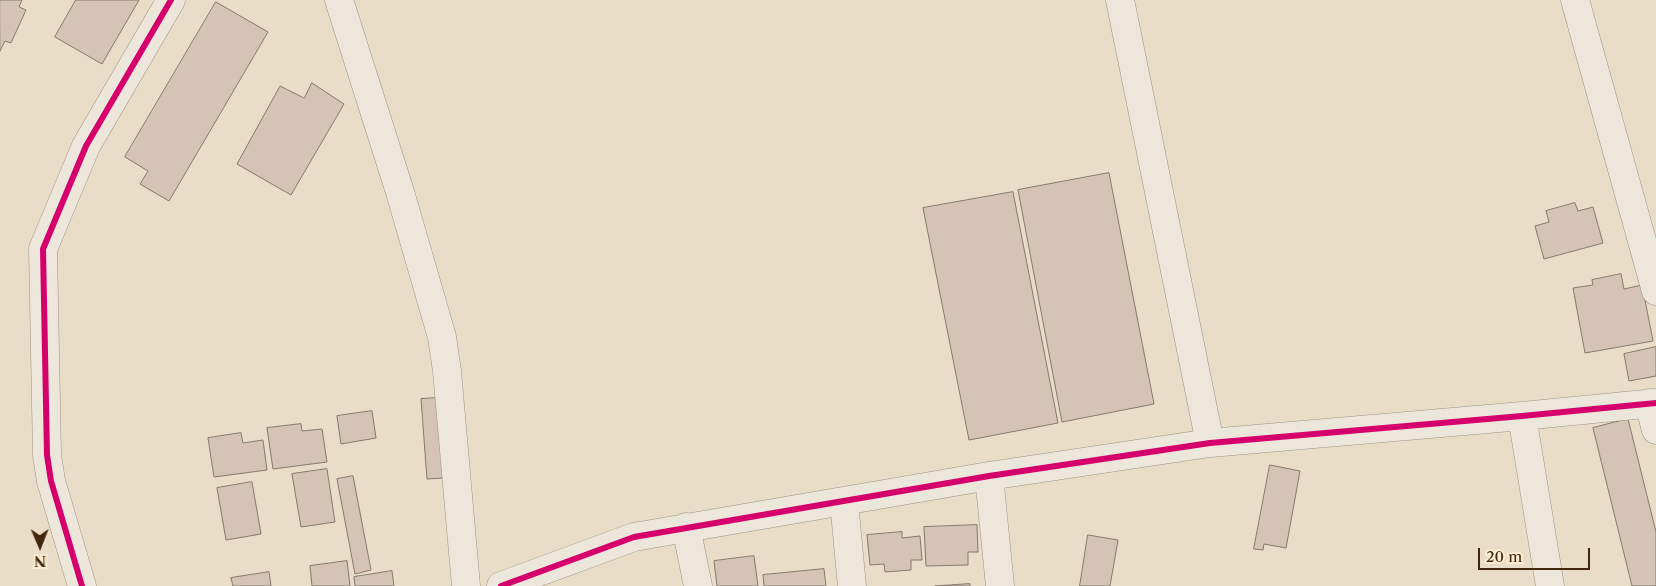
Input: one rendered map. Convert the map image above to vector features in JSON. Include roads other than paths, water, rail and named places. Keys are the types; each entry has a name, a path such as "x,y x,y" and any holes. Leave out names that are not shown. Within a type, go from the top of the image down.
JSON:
{"street":[{"path":"82,586 51,481 47,455 43,249 86,146 171,0"},
{"path":"339,0 400,192 442,337 447,371 466,586"},
{"path":"1120,0 1210,443"},
{"path":"1575,0 1656,291"},
{"path":"501,586 634,537 989,476 1210,443 1653,403 1656,430"},
{"path":"1522,416 1550,586"},
{"path":"989,476 1000,586"},
{"path":"844,502 852,586"},
{"path":"686,527 698,586"}]}
